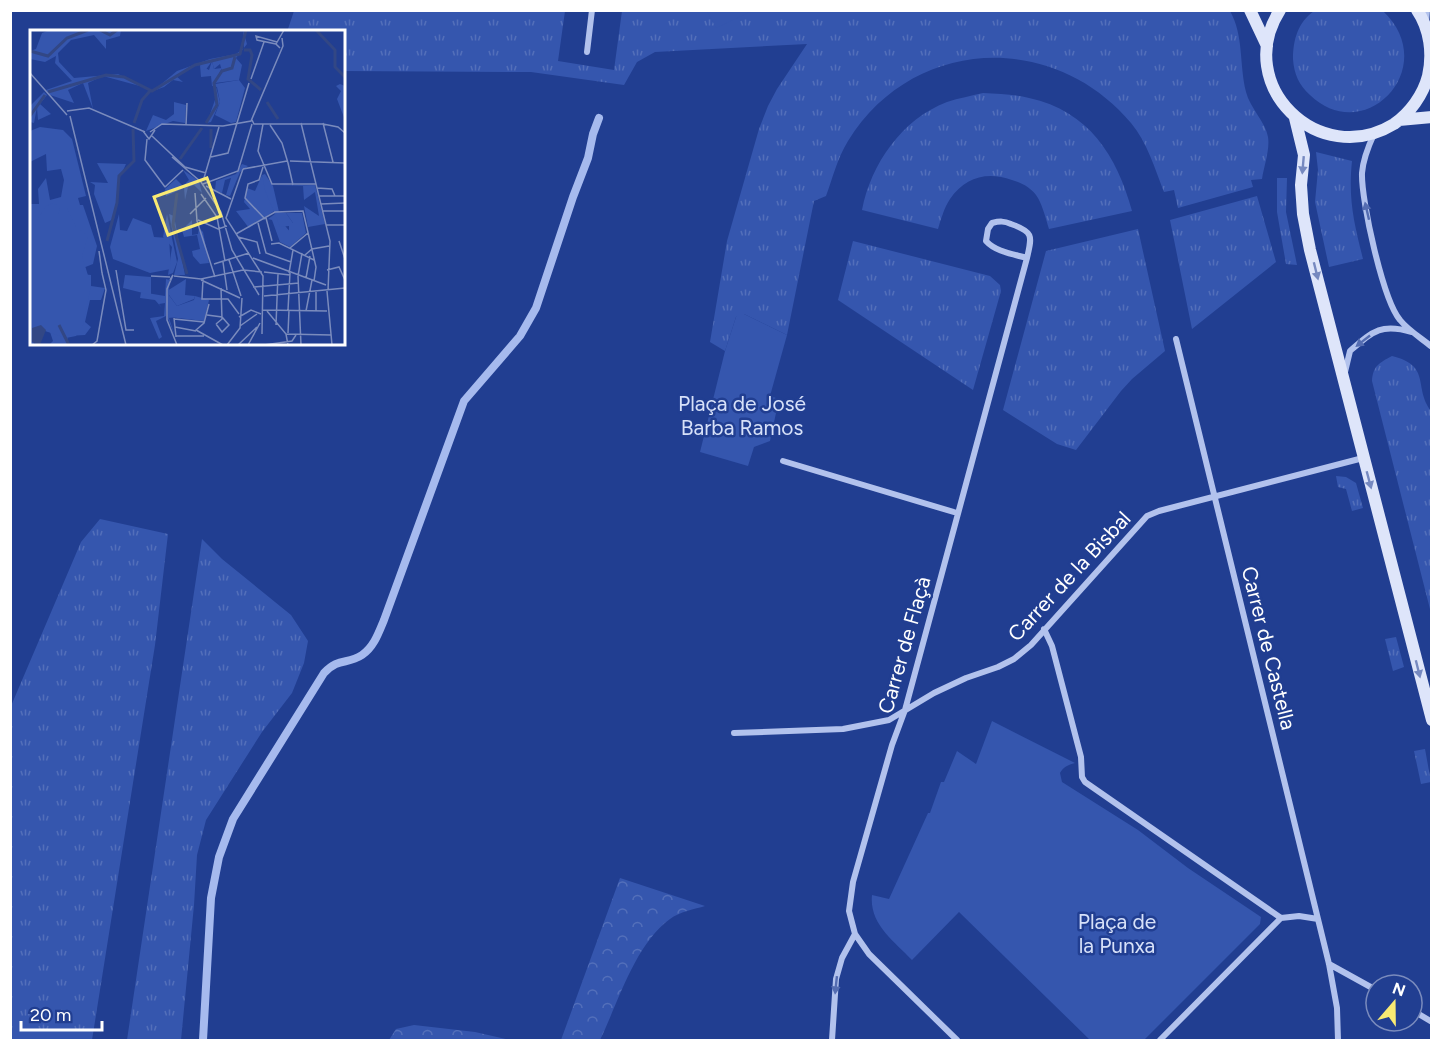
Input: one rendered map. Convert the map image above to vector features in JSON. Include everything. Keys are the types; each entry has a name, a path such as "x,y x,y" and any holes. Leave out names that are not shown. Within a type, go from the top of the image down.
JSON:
{"street":[{"path":"586,52 592,10"},
{"path":"1251,10 1267,46"},
{"path":"1280,10 1270,31 1267,46 1267,66 1277,97 1295,118 1316,130 1340,137 1374,134 1399,120 1410,109 1426,82 1430,67 1431,52 1425,26 1417,10"},
{"path":"1425,26 1428,10"},
{"path":"1399,120 1431,117"},
{"path":"1295,118 1304,155 1301,184 1303,214 1431,720"},
{"path":"1374,134 1364,156 1362,175 1364,199 1383,285 1400,320 1431,347"},
{"name":"Carrer de Flaçà","path":"855,934 849,911 853,882 892,745 905,710 1027,258 1030,243 1030,235 1026,229 1002,221 992,223 986,237 989,245 998,250 1027,258"},
{"path":"1346,391 1345,372 1350,351 1363,339 1379,329 1394,327 1415,333"},
{"name":"Carrer de Castella","path":"1176,339 1329,964 1337,1008 1338,1041"},
{"name":"Carrer de la Bisbal","path":"734,733 843,729 890,720 934,693 1014,659 1031,645 1147,516 1363,458"},
{"path":"783,461 957,513"},
{"path":"1044,629 1052,646 1081,757 1082,777 1085,782 1281,918"},
{"path":"1160,1041 1281,918 1299,916 1318,919"},
{"path":"832,1041 836,978 842,958 855,934 869,954 957,1041"},
{"path":"1329,964 1364,983"}],"green space":[{"path":"294,11 565,11 558,61 614,70 622,11 1230,11 1239,40 1246,92 1267,132 1268,153 1262,179 1251,180 1253,187 1178,208 1174,190 1164,192 1137,130 1099,93 1063,72 1024,60 984,58 945,65 908,81 875,107 848,141 838,161 826,196 814,201 787,335 744,314 736,317 725,351 710,342 727,241 759,129 768,106 807,44 655,52 637,62 624,85 531,72 345,71 345,30 288,30"},
{"path":"707,11 752,11 716,28"},
{"path":"1314,11 1383,11 1399,33 1404,55 1400,76 1389,94 1373,106 1353,112 1331,109 1310,95 1300,83 1293,59 1294,45 1300,26"},
{"path":"983,93 1018,96 1050,104 1068,113 1084,125 1109,155 1126,191 1132,211 1049,229 1041,205 1033,191 1019,183 994,176 977,178 956,191 946,206 938,229 862,210 866,193 881,160 903,132 916,120 947,102"},
{"path":"1316,152 1352,161 1353,211 1363,259 1329,267 1315,202 1318,170"},
{"path":"1277,178 1287,178 1286,212 1297,265 1286,264 1277,212"},
{"path":"1257,196 1276,262 1192,329 1170,220"},
{"path":"1138,229 1165,351 1121,391 1076,450 1057,444 1003,410 1046,251"},
{"path":"853,241 990,276 1000,285 1001,291 973,390 838,300"},
{"name":"Plaça de José Barba Ramos","path":"739,314 744,314 787,335 770,396 779,399 770,441 754,447 748,466 700,452 725,351"},
{"path":"1392,356 1404,360 1417,371 1423,394 1431,411 1431,613 1372,381 1378,366"},
{"path":"1336,476 1346,477 1356,483 1363,508 1352,511 1346,489 1338,487"},
{"path":"100,519 168,534 155,645 92,1040 11,1040 11,706 81,542"},
{"path":"202,539 222,559 291,615 308,641 304,663 292,693 262,732 206,820 197,855 181,1040 127,1040"},
{"path":"1396,637 1404,667 1393,671 1385,639"},
{"name":"Plaça de la Punxa","path":"992,721 1075,763 1061,771 1062,782 1138,830 1188,868 1261,917 1260,924 1144,1040 1090,1040 959,912 912,960 884,931 874,915 872,895 889,899 957,751 976,764"},
{"path":"1425,749 1431,782 1421,784 1414,751"},
{"path":"620,878 705,906 670,919 647,943 629,975 600,1040 561,1040"},
{"path":"414,1025 475,1032 510,1040 389,1040 396,1029"}],"waterway":[{"path":"203,1040 211,898 219,857 233,819 324,673 334,665 362,655 376,639 464,401 520,336 536,308 588,158 599,118"}]}
